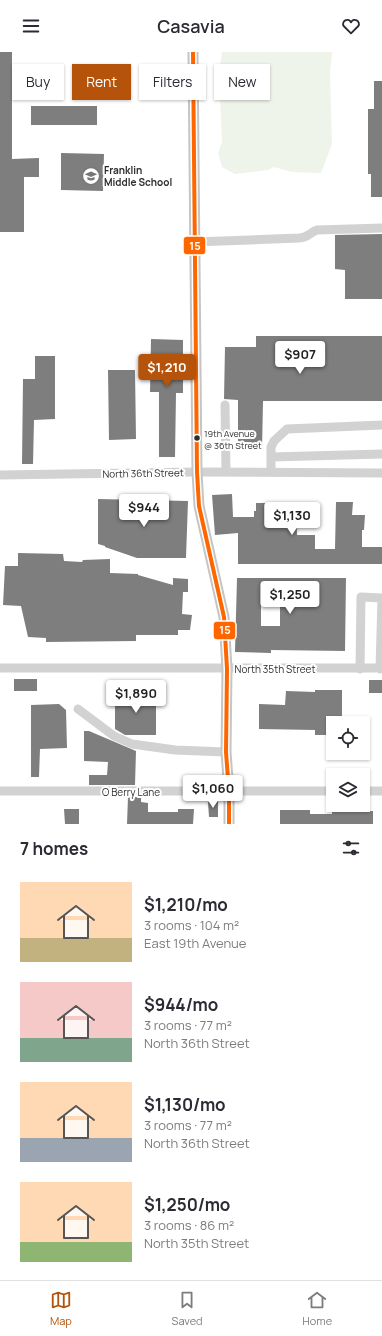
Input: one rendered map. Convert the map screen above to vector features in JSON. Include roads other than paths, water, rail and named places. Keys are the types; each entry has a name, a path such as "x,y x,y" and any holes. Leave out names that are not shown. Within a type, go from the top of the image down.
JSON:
{"main road":[{"path":"193,52 197,472 199,506 224,617 227,669 226,752 229,792 229,824"}],"street":[{"path":"194,242 299,238 307,237 312,232 317,230 382,228"},
{"path":"225,405 226,472"},
{"path":"270,472 271,447 287,429 382,425"},
{"path":"271,457 382,454"},
{"name":"North 36th Street","path":"0,475 197,472 382,473"},
{"path":"360,669 361,598 382,598 381,668"},
{"name":"North 35th Street","path":"0,668 381,668"},
{"path":"78,709 114,736 132,744 175,750 226,752"},
{"name":"O Berry Lane","path":"0,791 326,791"},
{"path":"370,791 382,791"}],"place":[{"name":"Franklin Middle School","path":"91,176"},
{"name":"19th Avenue @ 36th Street","path":"197,438"}]}
